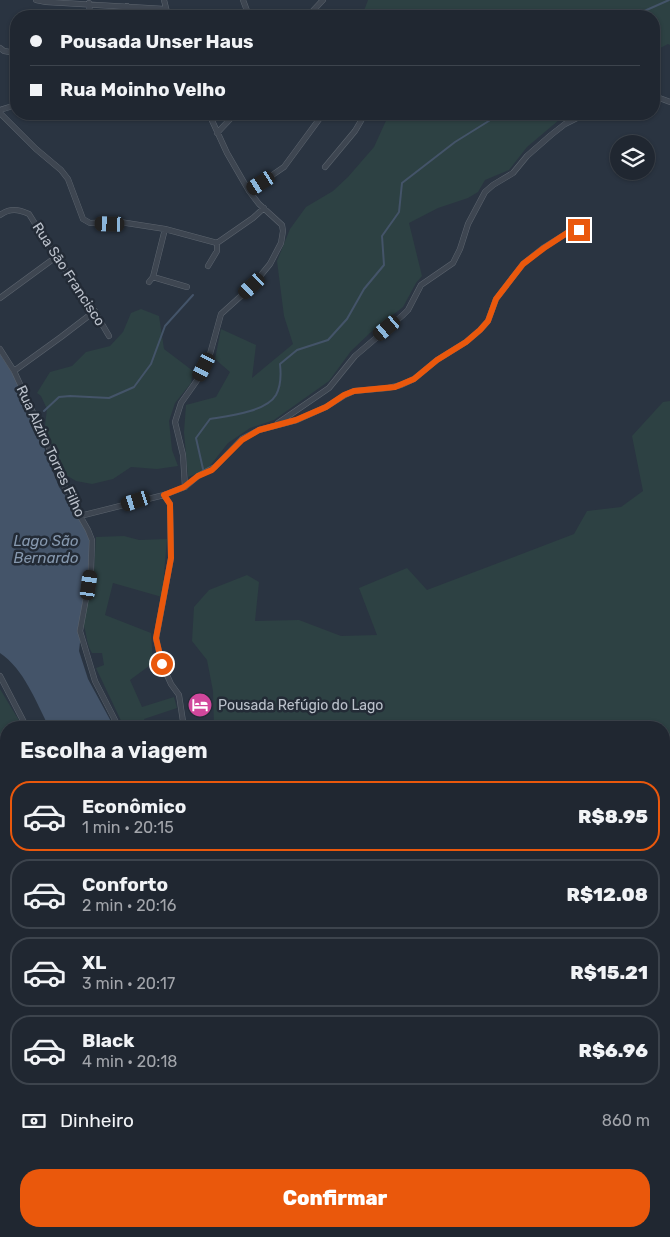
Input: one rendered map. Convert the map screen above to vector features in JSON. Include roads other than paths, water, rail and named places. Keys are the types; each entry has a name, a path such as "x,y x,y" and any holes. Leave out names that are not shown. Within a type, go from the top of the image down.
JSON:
{"street":[{"path":"36,0 127,6 136,3 165,9 164,0"},
{"path":"314,10 323,0"},
{"path":"89,3 90,10"},
{"path":"127,6 129,10"},
{"path":"0,112 36,149 62,170 68,178 84,219 90,223 120,222 165,229 217,243 264,208"},
{"path":"184,487 183,456 175,422 181,403 198,379 210,354 221,314 252,286 270,264 281,244 284,231 282,225 249,190 212,120"},
{"path":"217,133 229,120"},
{"path":"249,190 284,167 319,120"},
{"path":"325,167 355,131 361,120"},
{"path":"276,424 329,388 355,356 404,315 422,286 451,266 458,255 473,214 486,192 493,185 514,173 527,156 565,124 573,120"},
{"name":"Rua São Francisco","path":"0,215 7,210 29,214 110,336"},
{"path":"149,282 153,276 165,229"},
{"path":"80,516 164,495 184,487 198,476 215,467 249,435 276,424 296,420 326,407 354,391 395,387 414,379 437,360 466,342 480,330 488,321 496,299 523,264 567,233 584,229"},
{"path":"208,266 217,251 217,243"},
{"path":"0,298 56,257"},
{"path":"153,276 187,287"},
{"path":"14,371 95,312"},
{"name":"Rua Alziro Torres Filho","path":"0,349 14,371 48,445 60,477 92,540 91,571 80,631 95,681 115,721"},
{"path":"164,495 170,504 171,558 156,638 162,664 178,695 183,721"},
{"path":"0,676 23,721"}],"water":[{"name":"Lago São Bernardo","path":"0,354 17,381 34,417 59,487 87,525 91,546 79,651 88,679 111,721 46,721 23,677 0,653"}],"waterway":[{"path":"646,10 669,0"},
{"path":"203,469 196,438 210,419 236,415 264,406 271,401 279,388 280,364 297,350 328,340 347,319 364,289 384,265 382,236 399,212 402,183 455,142 490,120"},
{"path":"44,411 59,397 109,398 134,387 151,364 165,326 193,295"}],"place":[{"name":"Pousada Refúgio do Lago","path":"200,705"}]}
